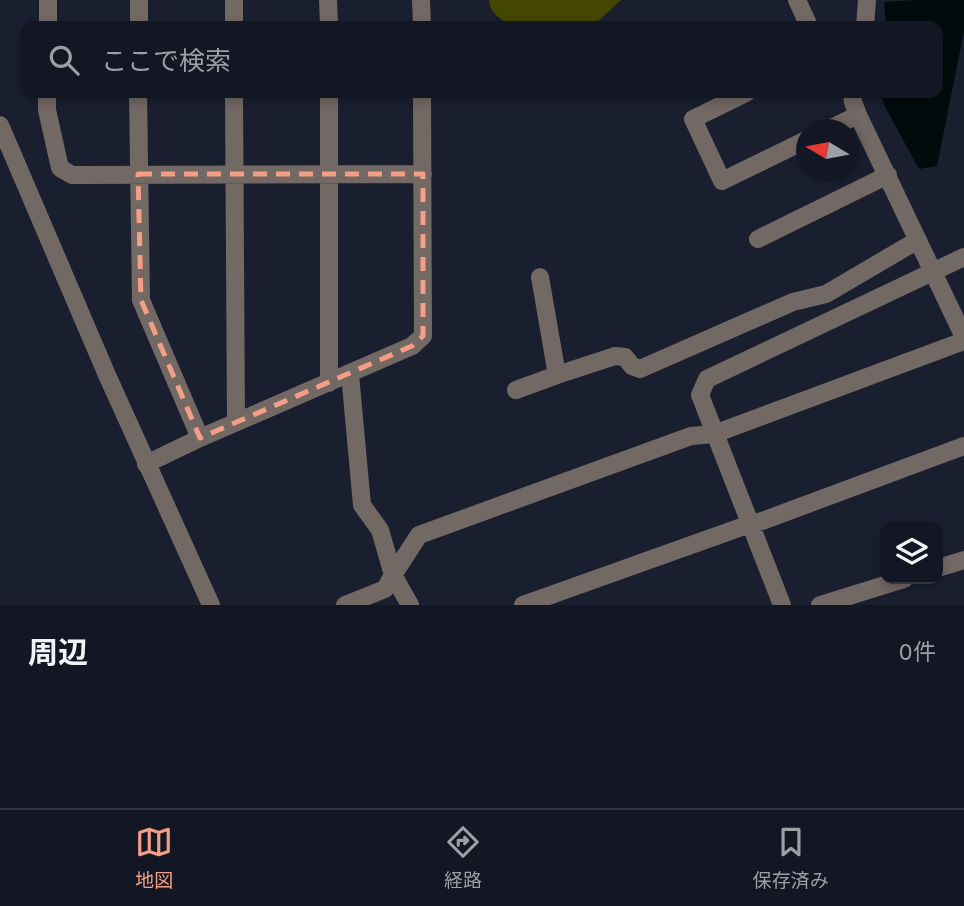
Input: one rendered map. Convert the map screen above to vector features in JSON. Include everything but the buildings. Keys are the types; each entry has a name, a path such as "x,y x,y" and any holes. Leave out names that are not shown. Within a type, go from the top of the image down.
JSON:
{"street":[{"path":"48,0 48,21"},
{"path":"139,0 139,21"},
{"path":"234,0 234,21"},
{"path":"328,0 329,21"},
{"path":"421,0 422,21"},
{"path":"797,0 807,21"},
{"path":"865,21 867,0"},
{"path":"47,98 47,110 60,169 72,175 423,174"},
{"path":"138,98 141,300 200,438"},
{"path":"234,98 236,422"},
{"path":"329,98 329,383"},
{"path":"146,464 412,346 423,336 422,98"},
{"path":"736,98 693,119 722,181 796,145"},
{"path":"345,605 390,590 419,535 691,436 714,434 964,339 858,115 853,98"},
{"path":"850,119 858,115"},
{"path":"0,125 146,464 211,605"},
{"path":"758,239 888,175"},
{"path":"516,390 615,356 625,357 632,366 640,369 793,302 826,294 918,240"},
{"path":"782,605 700,395 707,379 964,257"},
{"path":"540,277 557,375"},
{"path":"350,374 362,505 380,530 390,590 410,605"},
{"path":"523,605 964,446"},
{"path":"943,566 964,560"},
{"path":"820,605 888,584"}],"highlighted area":[{"path":"138,174 423,174 423,336 412,346 200,438 141,300"}],"shaded area":[{"path":"489,0 621,0 598,21 504,21 494,13"},
{"path":"964,0 964,31 937,166 919,169 882,98 943,98 943,21 886,21 884,2"}]}
